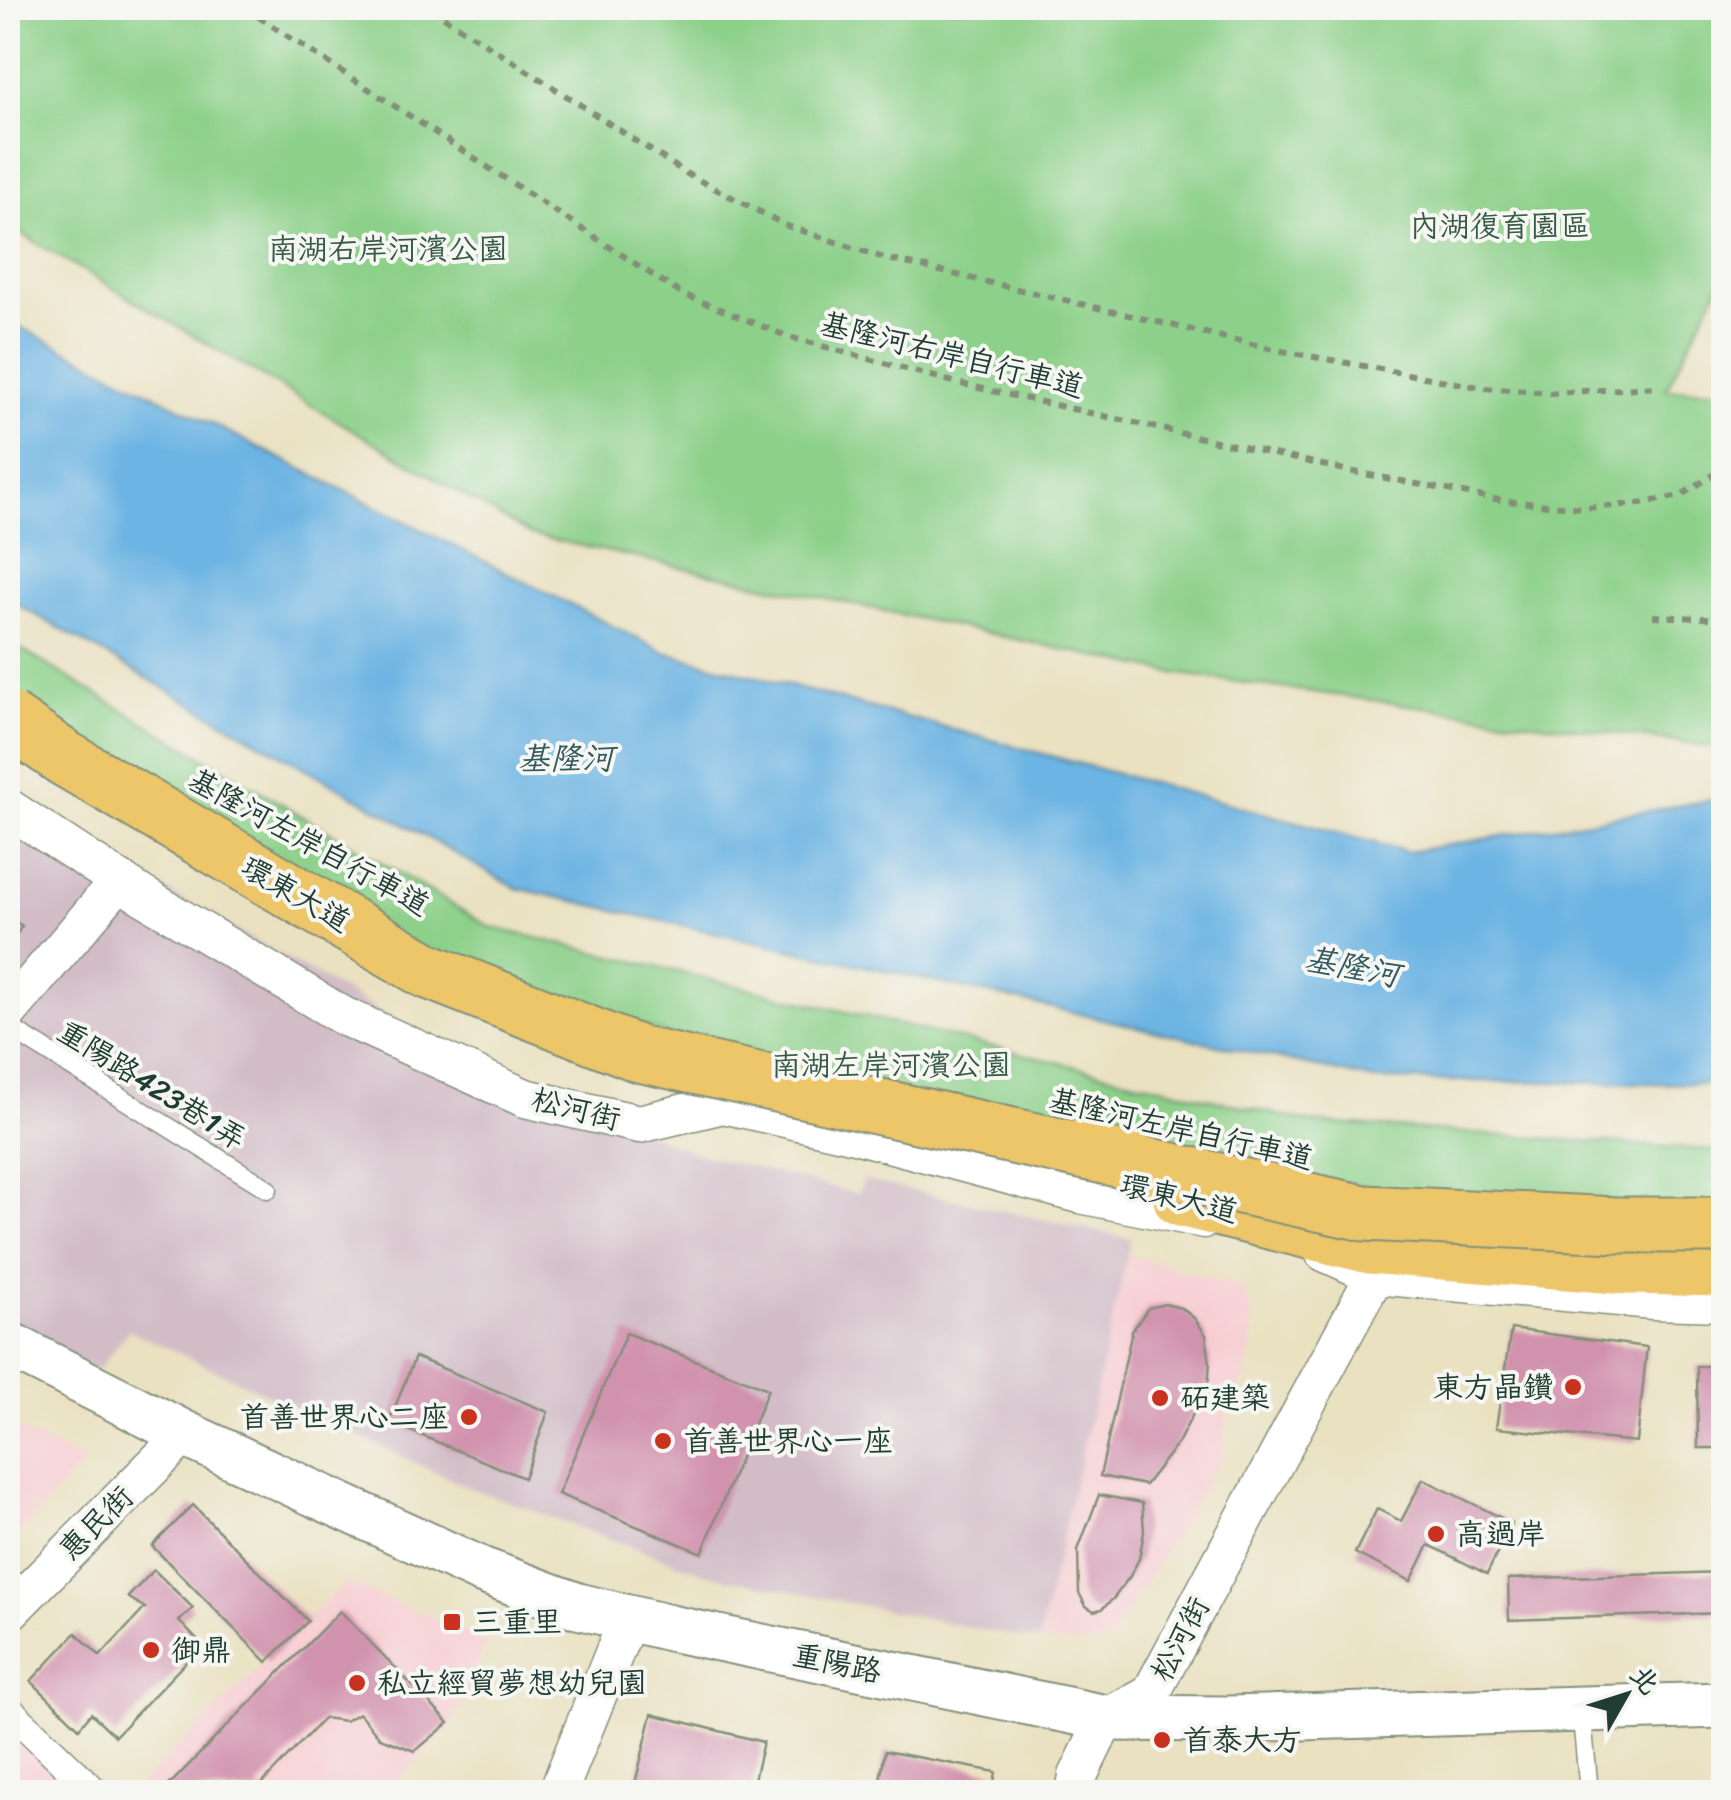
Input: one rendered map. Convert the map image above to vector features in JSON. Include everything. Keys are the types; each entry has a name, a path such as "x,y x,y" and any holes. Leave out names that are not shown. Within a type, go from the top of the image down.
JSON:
{"highway":[{"name":"環東大道","path":"8,720 64,758 426,970 639,1054 1364,1213 1617,1225 1724,1225"},
{"name":"環東大道","path":"8,720 159,821 325,923 458,987 676,1066 977,1139 1113,1181 1370,1246 1628,1267 1724,1268"}],"street":[{"name":"松河街","path":"8,808 342,1016 524,1098 639,1124 723,1104 848,1132 1080,1194 1220,1222 1324,1252 1375,1276 1652,1300 1724,1302"},
{"path":"8,1012 120,880"},
{"name":"松河街","path":"1106,1718 1151,1693 1375,1276"},
{"name":"重陽路","path":"8,1344 184,1434 481,1570 578,1606 628,1619 1106,1718 1228,1719 1724,1705"},
{"name":"惠民街","path":"8,1613 184,1434"},
{"path":"558,1792 628,1619"},
{"path":"8,1710 95,1792"},
{"path":"1075,1792 1078,1776 1106,1718"}],"lane":[{"name":"重陽路423巷1弄","path":"8,1027 268,1189"},
{"path":"1581,1708 1589,1792"}],"path":[{"name":"基隆河右岸自行車道","path":"245,8 680,293 789,337 962,384 1349,471 1505,501 1583,508 1639,504 1680,496 1724,468"},
{"path":"430,8 689,175 787,226 884,258 1282,351 1484,388 1550,392 1656,387"},
{"path":"1652,616 1724,619"},
{"path":"8,1792 17,1792"}],"shaded area":[{"path":"8,801 450,1051 695,1153 858,1194 864,1180 1131,1239 1038,1641 706,1574 468,1487 129,1330 97,1371 8,1325"},
{"path":"1127,1254 1242,1288 1252,1316 1252,1348 1246,1376 1227,1406 1223,1455 1111,1639 1085,1645 1038,1641"},
{"path":"8,1423 84,1462 8,1545"},
{"name":"私立經貿夢想幼兒園","path":"346,1582 487,1641 452,1725 385,1792 133,1792"},
{"path":"8,1709 95,1792 8,1792"}],"green space":[{"path":"8,8 1723,8 1723,278 1666,389 1723,390 1723,748 1173,673 531,535 8,226"},
{"name":"南湖左岸河濱公園","path":"8,642 490,927 1308,1122 1723,1151 1723,1210 1518,1211 869,1104 415,948 8,708"}],"water":[{"name":"基隆河","path":"8,321 664,652 1408,852 1723,798 1723,1084 1375,1080 516,888 8,599"}],"building":[{"path":"8,916 22,926 8,948"},
{"name":"砳建築","path":"1165,1304 1181,1308 1206,1335 1208,1385 1178,1443 1145,1485 1100,1476 1132,1331 1148,1308"},
{"name":"東方晶鑽","path":"1511,1329 1647,1347 1637,1442 1496,1428"},
{"name":"首善世界心一座","path":"626,1333 768,1389 702,1553 558,1494"},
{"name":"首善世界心二座","path":"415,1357 548,1412 524,1478 389,1422"},
{"path":"1697,1366 1724,1366 1724,1448 1698,1448"},
{"name":"高過岸","path":"1423,1479 1512,1523 1487,1574 1429,1545 1411,1581 1355,1553 1377,1509 1401,1521"},
{"path":"1099,1495 1142,1503 1144,1532 1139,1559 1130,1576 1114,1598 1094,1611 1079,1593 1078,1550"},
{"path":"193,1505 308,1621 267,1662 152,1546"},
{"name":"御鼎","path":"154,1570 193,1608 179,1621 202,1645 115,1736 91,1713 79,1728 31,1681 76,1633 100,1656 145,1608 128,1597"},
{"path":"1724,1572 1724,1613 1509,1620 1508,1579"},
{"path":"340,1611 449,1723 415,1751 380,1738 359,1713 345,1721 324,1718 258,1788 263,1792 165,1789"},
{"path":"652,1714 763,1742 751,1792 633,1792"},
{"path":"885,1751 996,1772 992,1792 878,1792"}],"place":[{"name":"東方晶鑽","path":"1573,1387"},
{"name":"砳建築","path":"1160,1398"},
{"name":"首善世界心二座","path":"469,1417"},
{"name":"首善世界心一座","path":"663,1441"},
{"name":"高過岸","path":"1436,1534"},
{"name":"三重里","path":"452,1622"},
{"name":"御鼎","path":"151,1650"},
{"name":"私立經貿夢想幼兒園","path":"357,1683"},
{"name":"首泰大方","path":"1162,1740"}],"park label":[{"name":"內湖復育園區","path":"1500,226"},
{"name":"南湖右岸河濱公園","path":"388,249"}]}
